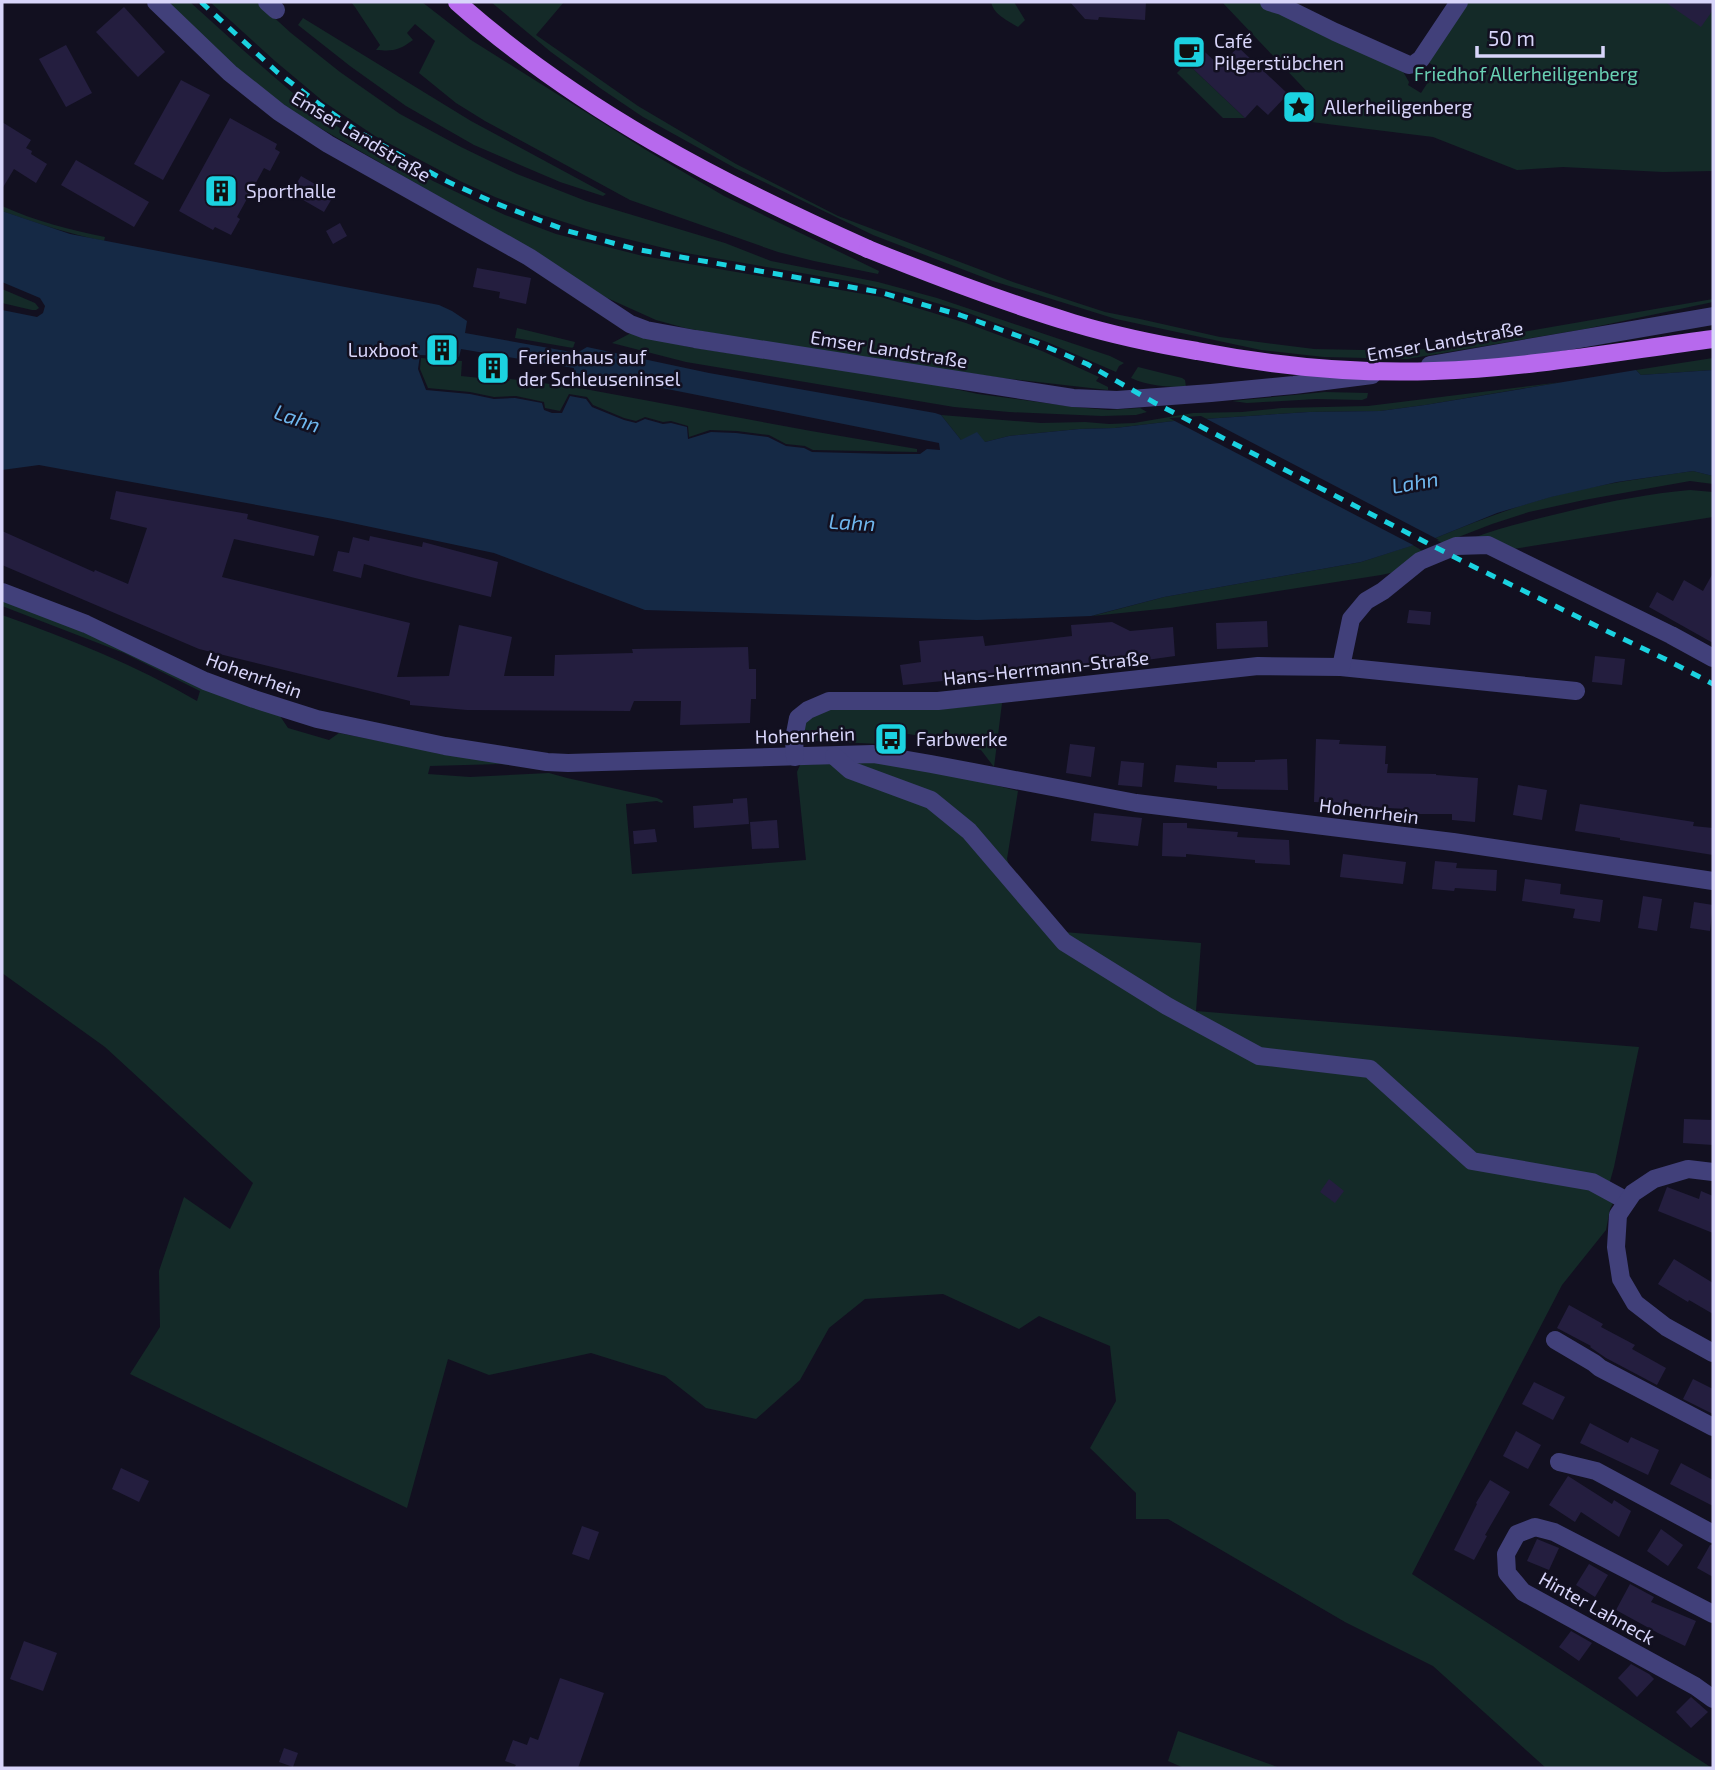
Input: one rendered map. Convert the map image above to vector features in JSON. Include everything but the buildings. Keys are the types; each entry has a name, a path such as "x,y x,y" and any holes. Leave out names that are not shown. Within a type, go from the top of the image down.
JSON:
{"main road":[{"path":"457,2 553,78 706,172 868,249 993,297 1075,323 1143,341 1238,359 1286,366 1383,372 1481,369 1713,339"}],"street":[{"name":"Emser Landstraße","path":"156,2 230,73 279,112 374,171 529,257 630,324 654,332 991,386 1073,398 1117,400 1355,378 1713,316"},
{"path":"1269,2 1409,65 1421,59 1459,2"},
{"path":"1342,667 1351,619 1366,601 1420,561 1456,546 1477,545 1488,545 1671,635 1713,659"},
{"name":"Hohenrhein","path":"2,592 86,624 205,681 254,699 317,719 432,744 547,762 873,754 1136,803 1453,842 1713,881"},
{"name":"Hans-Herrmann-Straße","path":"795,757 794,739 798,718 808,710 829,701 938,701 1258,666 1342,667 1576,691"},
{"path":"834,756 850,770 932,800 969,831 1064,942 1167,1006 1259,1056 1370,1069 1472,1161 1592,1182 1627,1201"},
{"path":"1713,1172 1688,1169 1654,1179 1633,1193 1618,1215 1615,1247 1621,1279 1635,1303 1666,1327 1713,1353"},
{"path":"1555,1340 1600,1368 1713,1427"},
{"path":"1559,1462 1596,1471 1713,1534"},
{"name":"Hinter Lahneck","path":"1713,1614 1554,1532 1535,1527 1517,1534 1506,1555 1507,1573 1523,1592 1695,1686 1713,1699"}],"green space":[{"path":"169,2 190,2 308,106 344,131 433,181 505,215 556,234 643,256 881,297 966,323 1042,351 1099,377 1096,381 1108,387 1108,390 1002,378 762,342 656,320 607,298 545,258 301,117 249,80"},
{"path":"210,2 257,2 340,72 400,114 517,174 586,201 725,243 771,261 878,282 937,298 1124,363 1116,372 1047,342 960,310 902,293 680,252 586,229 495,197 375,136 324,102"},
{"path":"351,2 422,2 471,40 646,150 724,196 879,271 878,274 778,252 630,200 485,121 456,103 419,73 435,41 415,24 407,33 413,40 408,44 396,50 376,50 380,45"},
{"path":"491,2 564,2 536,35 638,106 736,164 838,216 1013,282 1105,312 1220,337 1314,349 1412,351 1713,299 1713,302 1585,329 1407,359 1324,357 1261,350 1116,319 993,281 873,235 735,168 643,117 600,88"},
{"path":"991,2 1014,2 1025,20 1018,27 998,14"},
{"name":"Friedhof Allerheiligenberg","path":"1222,2 1293,2 1401,68 1408,85 1421,93 1437,68 1428,62 1466,2 1713,2 1713,171 1663,172 1563,167 1517,170 1433,137 1295,120 1314,99"},
{"path":"303,18 471,121 606,194 603,196 560,182 474,145 406,106 298,25"},
{"path":"1187,63 1245,118 1223,118 1177,73"},
{"path":"2,206 53,224 105,237 104,241 65,232 2,211"},
{"path":"2,289 35,303 39,308 32,310 2,303"},
{"path":"517,328 575,342 573,348 515,338"},
{"path":"631,333 689,347 932,384 978,394 1109,410 1140,408 1147,412 1102,416 954,407 686,362 612,343"},
{"path":"421,358 462,361 461,376 574,387 917,449 917,452 813,450 805,446 786,444 769,435 737,431 710,430 689,437 688,426 645,417 636,421 624,418 593,405 587,397 569,394 560,411 545,408 544,402 516,396 494,397 428,388 420,369"},
{"path":"1713,358 1713,370 1641,375 1636,370"},
{"path":"1138,367 1182,378 1186,387 1158,386 1131,378"},
{"path":"1562,382 1380,411 1309,412 1174,421 1009,436 985,442 961,440 941,415 1041,423 1134,423 1193,413 1368,406"},
{"path":"1325,392 1368,393 1367,398 1362,400 1316,399 1247,403 1232,401"},
{"path":"1693,471 1713,476 1713,484 1690,481 1584,500 1529,512 1443,543 1433,539 1491,516 1568,492"},
{"path":"1690,490 1713,492 1713,517 1507,550 1473,538 1515,524 1590,506"},
{"path":"1413,545 1424,552 1395,572 1170,608 1092,616 1164,597 1361,562"},
{"path":"2,599 280,716 288,728 329,740 339,733 435,753 522,766 430,766 428,774 470,777 549,773 657,798 663,801 662,803 657,801 626,804 632,874 806,860 797,772 800,765 861,762 916,768 1018,791 1007,859 1021,900 1051,931 1201,943 1196,1011 1639,1047 1607,1192 1616,1197 1610,1209 1606,1230 1562,1285 1412,1574 1712,1768 1546,1768 1433,1666 1345,1622 1168,1519 1136,1519 1136,1493 1090,1448 1116,1401 1110,1346 1039,1316 1019,1329 943,1294 865,1299 829,1328 800,1380 756,1419 706,1408 665,1376 591,1353 489,1375 448,1359 407,1508 130,1374 160,1327 159,1271 184,1197 230,1229 253,1183 105,1047 2,973 2,615 102,654 197,701 200,691 124,653 2,606"},
{"path":"1002,703 994,767 981,750 934,738 885,733 880,744 815,741 804,733 804,722 822,711 842,707 940,709"},
{"path":"1178,1731 1280,1768 1184,1768 1168,1761"}],"water":[{"name":"Lahn","path":"2,211 70,234 439,305 467,321 465,333 577,353 587,347 709,373 935,413 941,415 961,440 977,432 985,442 1009,436 1174,421 1309,412 1380,411 1636,370 1641,375 1713,370 1713,476 1693,471 1617,482 1497,513 1433,539 1361,562 1164,597 1091,616 977,620 645,610 494,553 333,519 39,465 2,470 2,310 37,317 43,313 45,306 40,298 2,282","holes":["461,349 574,368 574,373 939,443 940,450 927,449 920,454 812,452 786,446 768,437 736,433 711,432 688,439 687,427 645,419 636,423 624,420 592,407 586,399 570,396 562,413 552,413 544,410 542,403 515,398 494,399 426,390 418,369 420,355 459,357"]}],"pier":[{"path":"1201,416 1439,540 1417,547 1169,418"}],"railway":[{"path":"201,2 277,72 319,104 357,131 444,180 568,231 635,249 879,292 960,315 1035,342 1087,364 1155,403 1468,564 1713,684"}],"place":[{"name":"Café Pilgerstübchen","path":"1189,52"},
{"name":"Allerheiligenberg","path":"1299,107"},
{"name":"Sporthalle","path":"221,191"},
{"name":"Luxboot","path":"442,350"},
{"name":"Ferienhaus auf der Schleuseninsel","path":"493,368"},
{"name":"Farbwerke","path":"891,739"}]}
